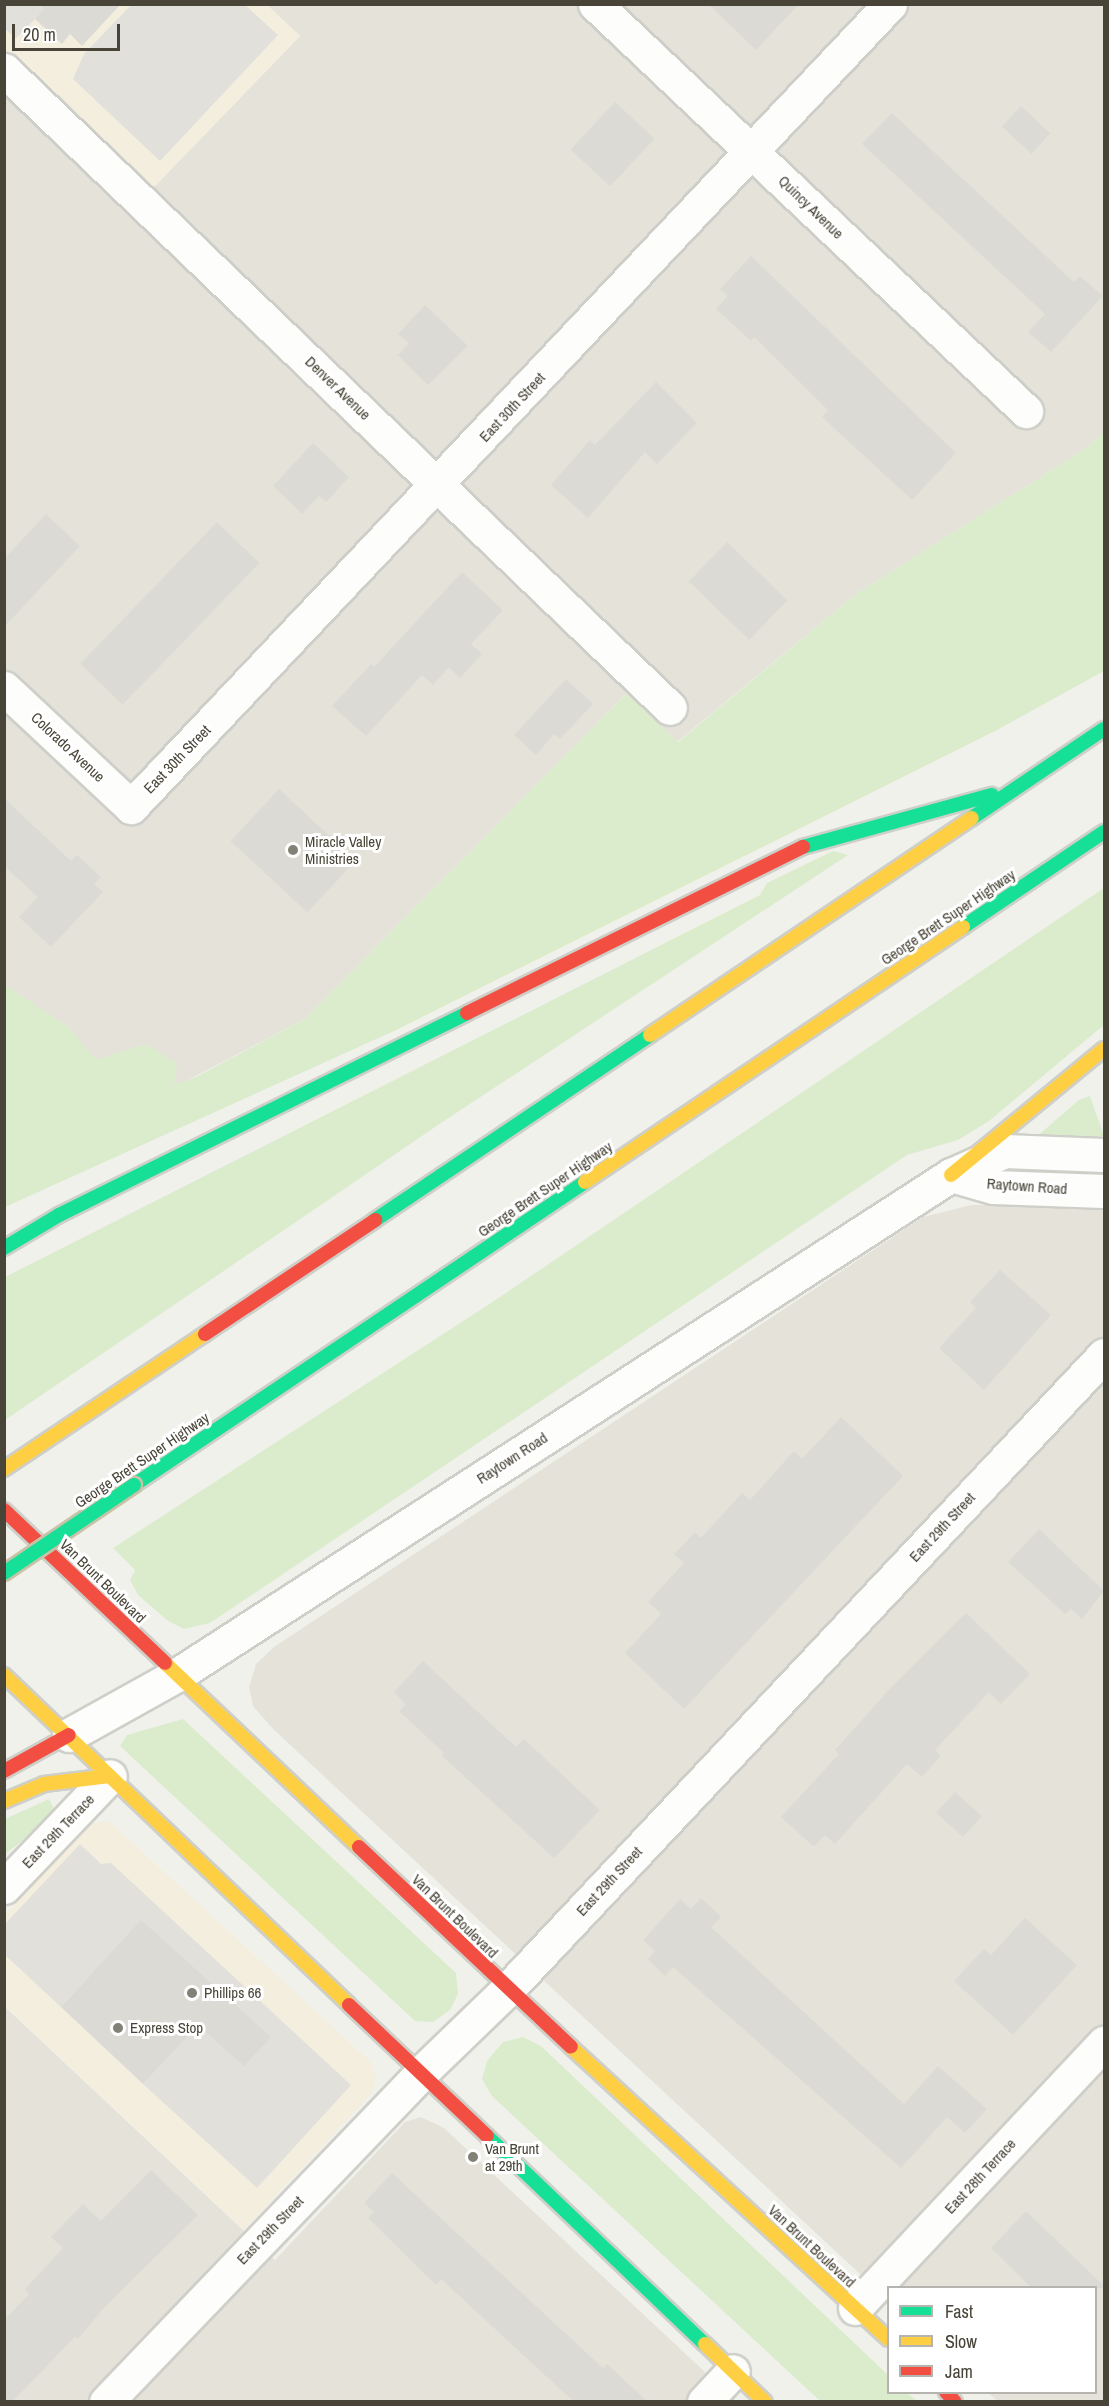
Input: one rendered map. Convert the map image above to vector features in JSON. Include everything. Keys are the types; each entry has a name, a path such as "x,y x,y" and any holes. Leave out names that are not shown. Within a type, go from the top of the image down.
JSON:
{"main road":[{"path":"4,1469 1104,729"},
{"path":"4,1248 59,1215 810,844 1017,788"},
{"name":"George Brett Super Highway","path":"4,1573 1104,832"},
{"path":"951,1175 1104,1049"},
{"path":"4,1234 59,1215"},
{"name":"Van Brunt Boulevard","path":"4,1510 508,1989 887,2338"},
{"path":"4,1675 765,2402"},
{"path":"4,1772 69,1735"},
{"path":"4,1802 44,1784 76,1777 110,1776"}],"street":[{"name":"Quincy Avenue","path":"595,4 1026,411"},
{"name":"East 30th Street","path":"131,807 439,484 890,4"},
{"name":"Denver Avenue","path":"4,70 439,484 670,708"},
{"name":"Colorado Avenue","path":"4,688 131,807"},
{"name":"Raytown Road","path":"69,1735 177,1675 951,1175 1005,1151 1104,1155"},
{"name":"Raytown Road","path":"951,1175 993,1187 1104,1191"},
{"name":"East 29th Street","path":"106,2402 422,2072 508,1989 1104,1355"},
{"name":"East 29th Terrace","path":"4,1887 110,1776"},
{"name":"East 28th Terrace","path":"855,2308 1104,2043"},
{"path":"704,2402 733,2371"}],"shaded area":[{"path":"4,5 267,5 300,36 152,189 5,50"},
{"path":"4,5 49,5 16,38 5,29"},
{"path":"131,5 245,5 278,35 160,161 73,79 84,54"},
{"path":"267,5 1104,5 1104,433 1077,454 856,594 677,742 626,694 305,1019 102,1125 5,1031 4,95 128,214 300,36"},
{"path":"1104,1204 1104,2401 998,2401 989,2394 1097,2394 1097,2286 887,2286 887,2299 273,1729 253,1706 249,1687 256,1664 274,1647 923,1217 971,1205"},
{"path":"109,1821 370,2061 377,2079 372,2093 244,2230 5,2006 5,1915 81,1830 94,1823"},
{"path":"80,1844 101,1864 111,1863 351,2085 257,2188 143,2084 175,2049 92,1973 61,2007 5,1955 4,1925"},
{"path":"4,2006 275,2260 405,2122 421,2117 444,2128 736,2401 5,2401"}],"green space":[{"path":"1104,433 1104,671 997,730 394,1031 5,1207 4,984 68,1027 96,1060 146,1044 177,1064 174,1085 196,1077 305,1019 626,694 678,742 856,594 1077,454"},
{"path":"833,851 848,855 441,1123 5,1420 5,1277 760,895 767,883"},
{"path":"1104,888 1104,1025 989,1121 958,1140 907,1155 210,1623 184,1629 168,1621 138,1595 130,1580 135,1570 113,1548 491,1303"},
{"path":"1090,1096 1104,1136 1035,1138 1079,1100"},
{"path":"183,1719 456,1973 458,1994 450,2010 433,2022 415,2021 120,1746 127,1735"},
{"path":"49,1799 57,1815 5,1854 5,1819"},
{"path":"523,2037 541,2046 887,2374 887,2394 908,2394 917,2401 820,2401 492,2096 482,2079 487,2061 503,2042"}],"building":[{"path":"40,4 121,4 82,46 70,34 62,44 35,19 44,9"},
{"path":"708,4 799,4 756,50"},
{"path":"615,102 654,139 610,186 571,150"},
{"path":"1021,106 1050,133 1031,154 1002,126"},
{"path":"892,113 1074,282 1080,276 1103,296 1051,352 1028,332 1045,314 862,144"},
{"path":"751,256 956,453 912,500 822,417 828,410 754,337 751,341 716,309 728,296 720,289"},
{"path":"425,305 468,346 428,385 398,355 409,343 398,334"},
{"path":"656,382 697,423 657,464 645,452 588,518 551,485 590,440 595,445"},
{"path":"313,443 349,477 326,502 319,496 302,514 273,486"},
{"path":"46,514 80,546 4,627 4,559"},
{"path":"217,522 259,563 123,705 80,664"},
{"path":"727,542 787,600 749,640 689,582"},
{"path":"462,572 503,610 471,644 482,654 460,678 449,667 433,685 422,675 366,736 332,706 371,664 374,667"},
{"path":"566,679 593,704 560,739 554,734 536,755 514,735"},
{"name":"Miracle Valley Ministries","path":"279,789 356,861 307,913 231,841"},
{"path":"4,798 71,861 77,855 101,877 94,884 103,892 51,947 19,917 38,897 4,866"},
{"path":"1000,1270 1051,1315 984,1390 939,1348 976,1308 970,1302"},
{"path":"841,1417 903,1476 684,1709 625,1653 661,1614 648,1602 684,1563 674,1554 695,1532 701,1538 742,1493 750,1500 794,1451 802,1459"},
{"path":"1039,1529 1104,1591 1082,1619 1071,1609 1065,1614 1008,1562"},
{"path":"966,1613 1030,1674 1001,1704 989,1692 935,1750 941,1756 922,1777 907,1764 835,1844 825,1835 814,1847 781,1817 839,1754 835,1750 887,1692"},
{"path":"423,1661 516,1747 524,1739 600,1810 554,1858 442,1756 444,1753 399,1711 406,1704 394,1692"},
{"path":"955,1792 982,1816 963,1837 936,1813"},
{"path":"701,1898 721,1917 711,1927 904,2104 938,2066 987,2109 965,2133 947,2117 901,2168 673,1967 665,1976 648,1959 655,1951 643,1940 680,1899 691,1909"},
{"path":"1025,1918 1077,1965 1013,2035 954,1981 984,1949 991,1955"},
{"path":"141,1920 271,2037 244,2066 198,2025 143,2084 61,2007"},
{"path":"151,2170 198,2215 102,2310 78,2339 75,2337 12,2402 4,2402 4,2320 29,2294 25,2289 63,2248 51,2237 83,2204 101,2221"},
{"path":"392,2173 603,2368 607,2364 648,2402 574,2402 441,2279 436,2285 368,2218 374,2212 364,2203"},
{"path":"1026,2211 1104,2288 1097,2288 1097,2286 1030,2286 991,2248"}],"traffic: fast":[{"path":"972,818 1104,729"},
{"path":"803,847 992,795"},
{"path":"963,927 1104,832"},
{"path":"4,1248 59,1215 467,1013"},
{"path":"375,1220 650,1035"},
{"path":"134,1485 585,1182"},
{"path":"4,1573 134,1485"},
{"path":"487,2136 705,2344"}],"traffic: slow":[{"path":"650,1035 972,818"},
{"path":"585,1182 963,927"},
{"path":"951,1175 1104,1049"},
{"path":"4,1469 205,1334"},
{"path":"165,1663 359,1847"},
{"path":"4,1675 349,2005"},
{"path":"4,1801 44,1784 110,1776"},
{"path":"571,2047 887,2338"},
{"path":"705,2344 765,2402"}],"traffic: jam":[{"path":"467,1013 803,847"},
{"path":"205,1334 375,1220"},
{"path":"4,1510 165,1663"},
{"path":"4,1771 69,1735"},
{"path":"359,1847 571,2047"},
{"path":"349,2005 487,2136"},
{"path":"948,2394 955,2402"}],"place":[{"name":"Miracle Valley Ministries","path":"293,850"},
{"name":"Phillips 66","path":"192,1993"},
{"name":"Express Stop","path":"118,2028"},
{"name":"Van Brunt at 29th","path":"473,2157"}]}
